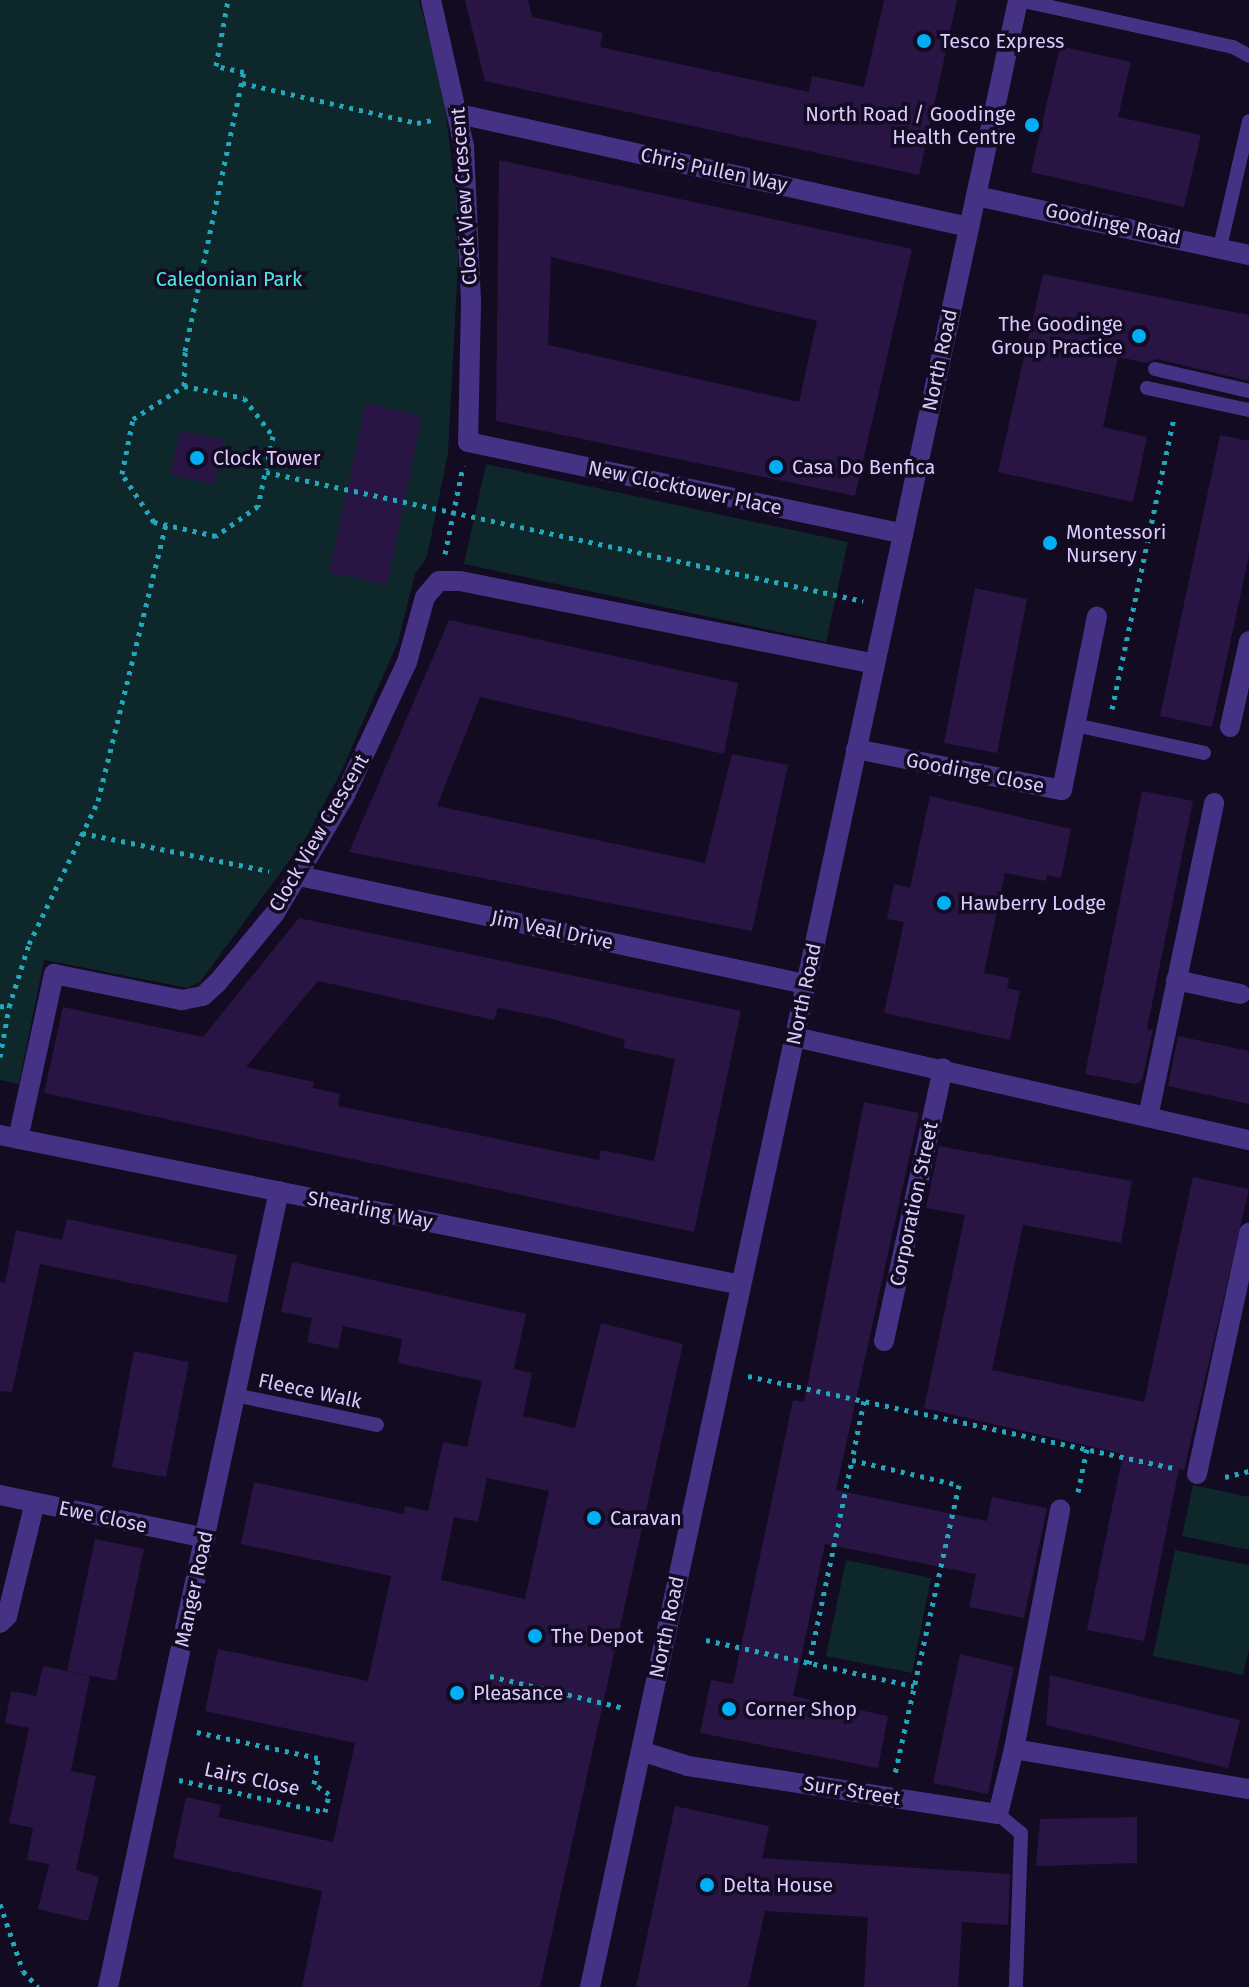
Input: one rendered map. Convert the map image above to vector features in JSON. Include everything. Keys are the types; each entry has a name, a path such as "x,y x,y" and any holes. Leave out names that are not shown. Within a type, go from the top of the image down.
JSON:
{"street":[{"name":"Clock View Crescent","path":"431,0 459,114 471,303 468,442"},
{"name":"North Road","path":"590,1987 1018,0"},
{"name":"Chris Pullen Way","path":"459,114 969,227"},
{"name":"Goodinge Road","path":"976,196 1249,255"},
{"name":"New Clocktower Place","path":"468,442 903,534"},
{"name":"Clock View Crescent","path":"9,1137 54,974 193,1000 223,976 299,876 372,742 407,662 425,597 439,581"},
{"path":"439,581 460,581 875,664"},
{"name":"Goodinge Close","path":"856,749 1062,790 1097,616"},
{"path":"1230,727 1249,641"},
{"path":"1148,1117 1214,803"},
{"name":"Jim Veal Drive","path":"299,876 805,984"},
{"path":"1176,980 1241,994"},
{"path":"795,1037 943,1068 1249,1140"},
{"name":"Corporation Street","path":"884,1341 943,1068"},
{"name":"Shearling Way","path":"9,1137 741,1285"},
{"name":"Manger Road","path":"108,1987 279,1191"},
{"path":"1197,1474 1243,1291 1249,1233"},
{"name":"Ewe Close","path":"0,1495 206,1538"},
{"path":"0,1623 7,1616 35,1502"},
{"path":"998,1814 1014,1749 1060,1509"},
{"path":"1014,1749 1249,1789"},
{"name":"Surr Street","path":"641,1751 688,1766 998,1814"}],"lane":[{"path":"1018,0 1233,47 1249,56"},
{"path":"1220,247 1249,121"},
{"path":"1155,369 1249,391"},
{"path":"1147,388 1249,410"},
{"path":"1075,725 1204,753"},
{"name":"Fleece Walk","path":"235,1395 377,1425"},
{"path":"998,1814 1021,1833 1016,1987"}],"path":[{"path":"184,386 185,351 244,72 216,66 228,0"},
{"path":"242,83 417,123 459,114"},
{"path":"184,386 244,398 273,436 258,506 216,536 154,522 122,474 133,419 184,386"},
{"path":"1110,716 1175,413 1190,416"},
{"path":"439,581 468,442"},
{"path":"266,472 887,606"},
{"path":"0,1057 9,1007 29,944 98,801 166,525"},
{"path":"82,833 299,876"},
{"path":"0,1006 9,1007"},
{"path":"723,1371 1197,1474 1226,1477 1249,1471"},
{"path":"809,1664 864,1401"},
{"path":"1060,1509 1077,1495 1087,1449"},
{"path":"852,1460 959,1485 890,1797"},
{"path":"706,1640 914,1686"},
{"path":"490,1676 648,1715"},
{"name":"Lairs Close","path":"154,1774 325,1812 329,1794 314,1784 318,1758 165,1725"},
{"path":"0,1904 23,1971 38,1987"}],"green space":[{"name":"Caledonian Park","path":"0,0 419,0 443,90 460,228 448,453 427,557 415,574 398,642 341,772 306,838 200,982 188,988 44,960 19,1084 0,1080"},
{"path":"486,464 848,542 826,642 464,564"},
{"path":"1193,1485 1249,1497 1249,1550 1182,1536"},
{"path":"1175,1550 1249,1565 1249,1651 1243,1675 1153,1656"},
{"path":"846,1560 931,1578 912,1673 826,1656"}],"building":[{"path":"465,0 528,0 532,17 603,33 600,47 809,92 812,76 864,87 884,0 957,0 919,175 485,81"},
{"path":"1060,46 1131,62 1118,117 1201,135 1184,207 1031,172"},
{"path":"499,160 912,249 855,496 496,421","holes":["551,257 817,321 799,402 548,345"]},
{"path":"1043,274 1249,315 1249,381 1157,359 1147,363 1118,357 1103,427 1147,437 1133,502 998,472"},
{"path":"366,403 422,416 387,585 329,572"},
{"name":"Clock Tower","path":"180,431 224,440 214,484 170,475"},
{"path":"1220,435 1249,441 1249,556 1212,727 1160,716"},
{"path":"975,588 1027,599 997,753 944,743"},
{"path":"449,620 738,683 724,754 480,697 437,806 705,863 732,754 788,765 752,931 349,852"},
{"path":"1142,791 1193,801 1147,1029 1153,1030 1142,1080 1136,1084 1085,1074"},
{"name":"Hawberry Lodge","path":"930,796 1071,829 1061,878 1047,875 1046,881 1005,873 984,973 1009,978 1007,988 1020,991 1010,1040 884,1013 904,922 887,919 894,884 910,888"},
{"path":"299,918 741,1011 694,1232 44,1093 63,1007 203,1037","holes":["318,981 494,1020 498,1008 549,1018 625,1040 623,1048 675,1059 654,1161 601,1150 599,1160 338,1106 340,1094 313,1088 314,1082 246,1067"]},
{"path":"1178,1036 1249,1051 1249,1104 1168,1086"},
{"path":"864,1102 919,1113 836,1490 987,1521 992,1497 1047,1508 1024,1618 969,1607 976,1574 825,1544 793,1696 888,1716 878,1768 700,1733 711,1680 733,1684 793,1400 804,1402"},
{"path":"939,1146 1132,1181 1121,1243 1023,1225 992,1370 1144,1402 1193,1177 1249,1189 1184,1470 1179,1469 1144,1641 1087,1630 1123,1454 924,1408 965,1215 926,1208"},
{"path":"67,1219 237,1255 227,1303 40,1264 12,1392 0,1391 0,1282 5,1283 16,1230 62,1240"},
{"path":"292,1262 526,1314 514,1369 532,1373 523,1416 575,1428 601,1323 683,1344 540,1987 302,1987 322,1891 173,1858 186,1797 221,1805 218,1817 333,1842 355,1743 205,1711 218,1649 368,1681 391,1576 241,1544 254,1482 404,1514 405,1506 428,1511 443,1442 467,1447 482,1381 398,1363 402,1339 343,1326 338,1349 307,1342 312,1318 281,1312","holes":["487,1478 549,1491 525,1599 441,1580 454,1517 478,1522"]},
{"path":"134,1351 189,1362 166,1477 112,1467"},
{"path":"95,1539 144,1549 116,1681 67,1671"},
{"path":"960,1654 1014,1667 988,1794 933,1783"},
{"path":"43,1666 90,1676 71,1771 96,1776 76,1870 99,1877 88,1921 38,1909 49,1864 27,1860 33,1828 9,1823 29,1728 5,1723 11,1691 36,1696"},
{"path":"1050,1675 1240,1720 1228,1768 1046,1725"},
{"path":"675,1806 769,1826 762,1858 1010,1874 1008,1925 962,1922 958,1987 864,1987 868,1917 765,1911 748,1987 636,1987"},
{"path":"1137,1817 1137,1863 1036,1866 1040,1819"}],"place":[{"name":"Tesco Express","path":"924,41"},
{"name":"North Road / Goodinge Health Centre","path":"1032,125"},
{"name":"The Goodinge Group Practice","path":"1139,336"},
{"name":"Clock Tower","path":"197,458"},
{"name":"Casa Do Benfica","path":"776,467"},
{"name":"Montessori Nursery","path":"1050,543"},
{"name":"Hawberry Lodge","path":"944,903"},
{"name":"Caravan","path":"594,1518"},
{"name":"The Depot","path":"535,1636"},
{"name":"Pleasance","path":"457,1693"},
{"name":"Corner Shop","path":"729,1709"},
{"name":"Delta House","path":"707,1885"}]}
